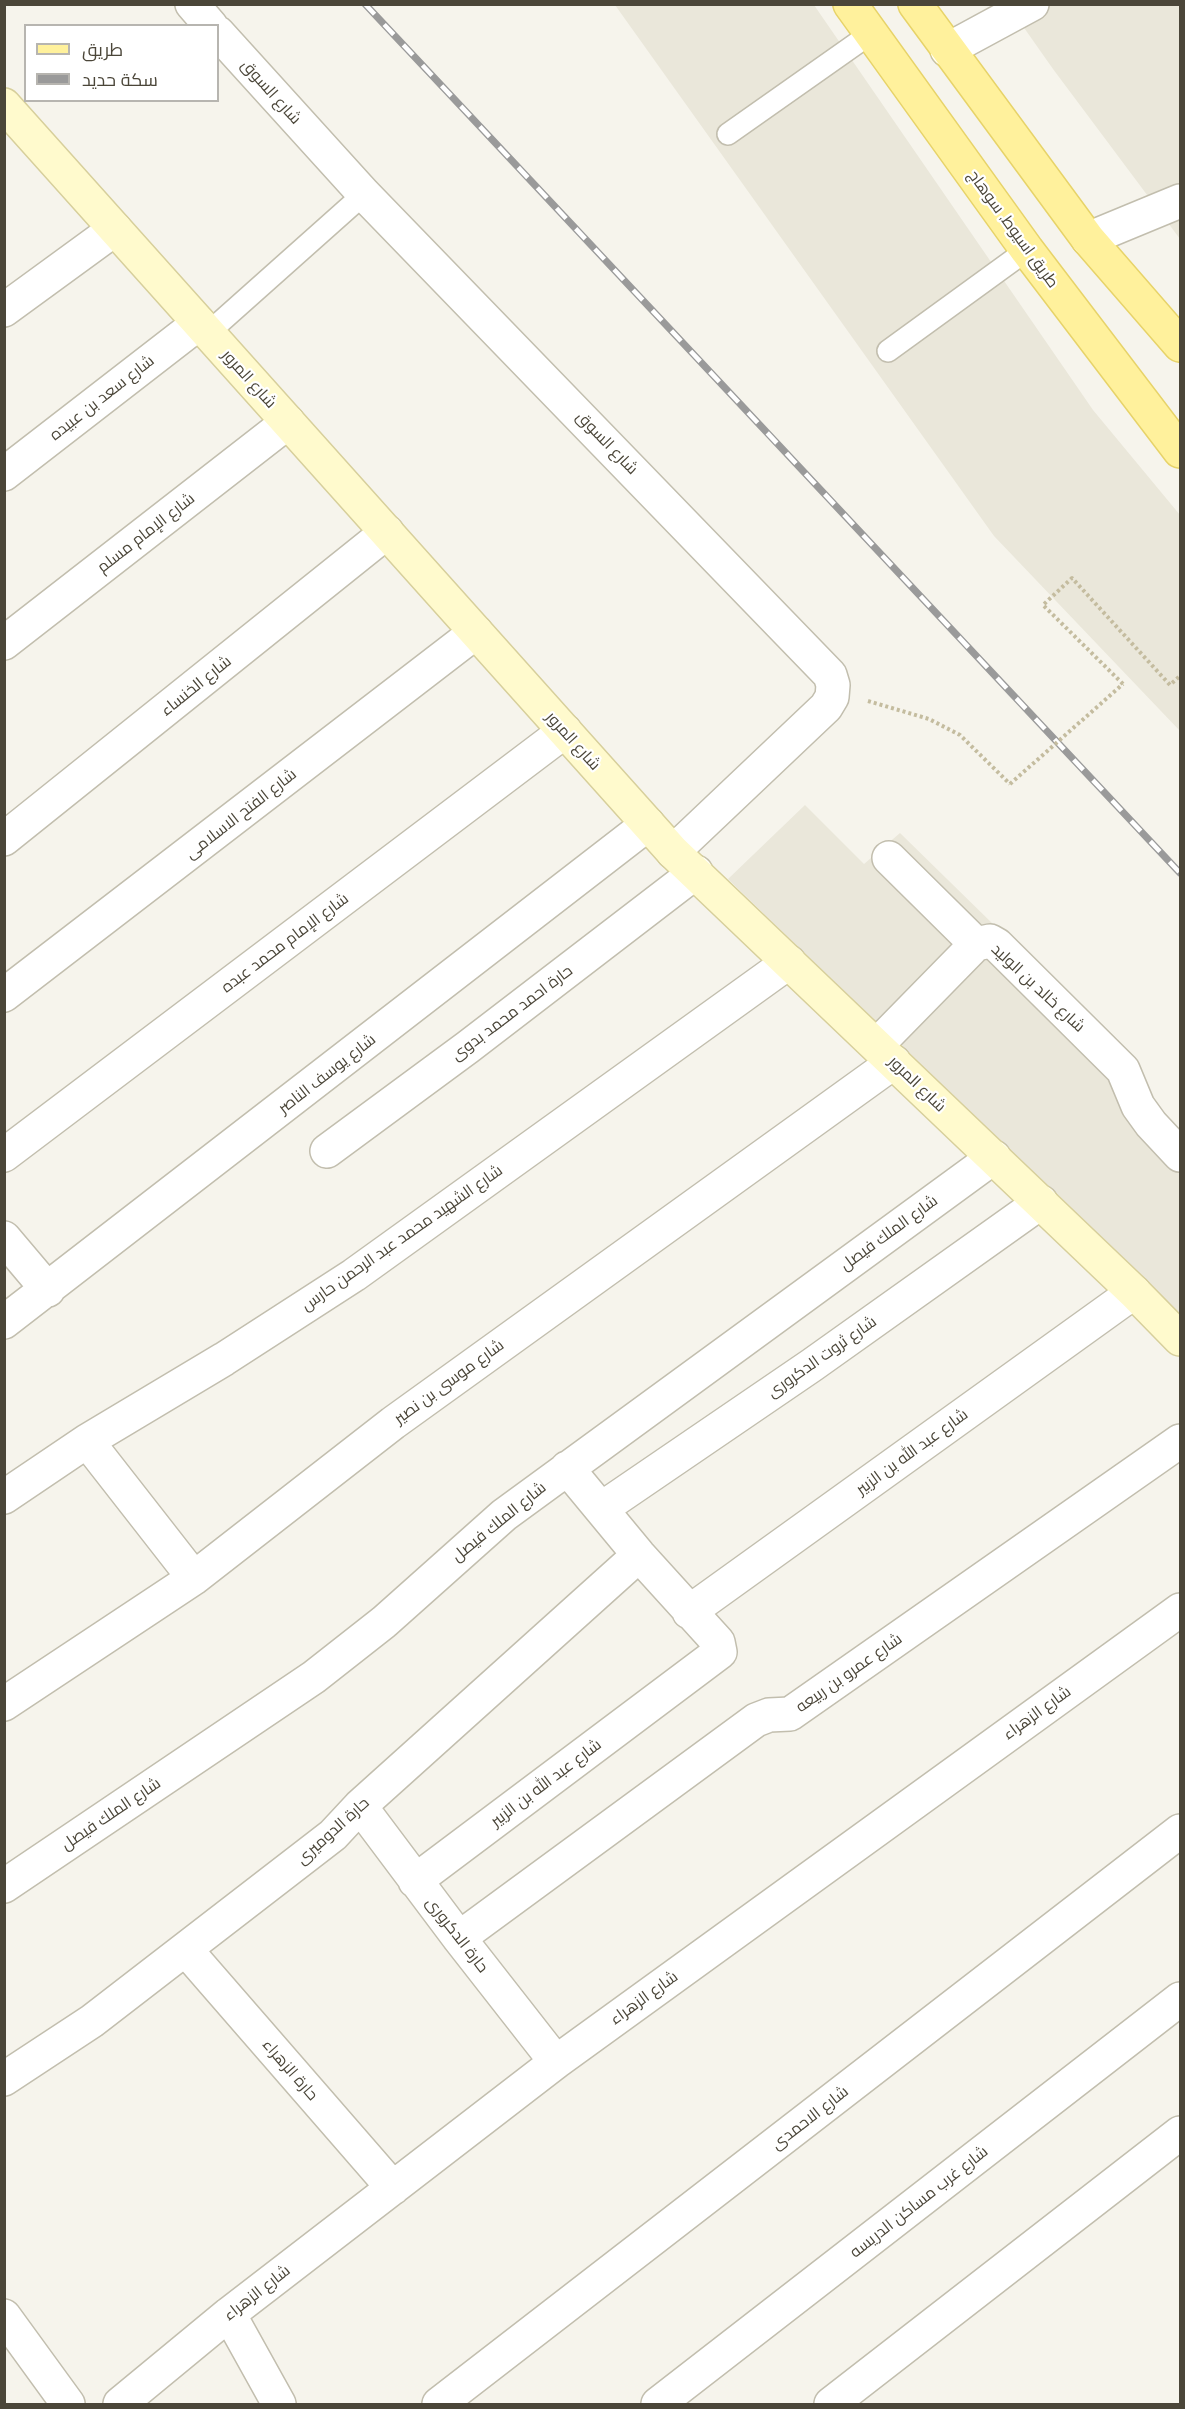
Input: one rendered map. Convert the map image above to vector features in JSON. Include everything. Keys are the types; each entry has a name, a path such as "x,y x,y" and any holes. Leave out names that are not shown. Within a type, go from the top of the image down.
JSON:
{"main road":[{"name":"طريق اسيوط, سوهاج","path":"850,4 1027,250 1180,451"},
{"path":"915,4 1088,239 1180,345"}],"street":[{"path":"192,4 209,24"},
{"path":"947,50 1032,4"},
{"name":"شارع السوق","path":"219,34 364,194 823,666 830,675 833,686 832,697"},
{"name":"شارع المرور","path":"7,112 115,229 648,824 1134,1292 1180,1340"},
{"path":"1088,239 1180,201"},
{"path":"4,310 115,229"},
{"name":"شارع سعد بن عبيده","path":"4,474 203,328"},
{"name":"شارع الإمام مسلم","path":"4,644 288,422"},
{"name":"شارع الخنساء","path":"4,839 387,532"},
{"name":"شارع الفتح الاسلامى","path":"4,995 476,632"},
{"path":"685,862 826,707 832,697"},
{"name":"شارع الإمام محمد عبده","path":"4,1155 564,731"},
{"name":"شارع يوسف الناصر","path":"4,1322 648,824"},
{"path":"890,858 976,944"},
{"name":"حارة احمد محمد بدوى","path":"327,1151 468,1047 685,862"},
{"name":"شارع خالد بن الوليد","path":"886,1054 976,944 990,941 997,945 1123,1070 1138,1106 1151,1124 1180,1155"},
{"name":"شارع الشهيد محمد عبد الرحمن حارس","path":"4,1497 87,1442 224,1359 354,1275 789,962"},
{"name":"شارع موسى بن نصير","path":"4,1704 194,1578 393,1422 886,1054"},
{"name":"شارع الملك فيصل","path":"4,1886 314,1677 384,1622 504,1515 994,1157"},
{"name":"شارع ثروت الدكرورى","path":"601,1509 812,1365 1041,1202"},
{"path":"4,1238 48,1290"},
{"name":"شارع عبد الله بن الزبير","path":"689,1612 1134,1292"},
{"name":"شارع عمرو بن ربيعه","path":"459,1938 756,1720 769,1715 783,1716 796,1710 1180,1441"},
{"path":"87,1442 194,1578"},
{"name":"شارع عبد الله بن الزبير","path":"415,1881 718,1655 721,1649 718,1642 639,1555 567,1468"},
{"name":"حارة الدوميرى","path":"4,2079 92,2021 187,1951 333,1835 360,1806 639,1555"},
{"name":"شارع الزهراء","path":"120,2404 229,2314 556,2062 1180,1610"},
{"name":"حارة الدكرورى","path":"360,1806 415,1881 556,2062"},
{"name":"شارع الاحمدى","path":"439,2404 1180,1832"},
{"name":"حارة الزهراء","path":"187,1951 393,2188"},
{"name":"شارع غرب مساكن الدريسه","path":"658,2404 1180,1999"},
{"path":"831,2404 1180,2133"},
{"path":"229,2314 279,2404"},
{"path":"6,2323 68,2404"}],"lane":[{"path":"728,134 870,34"},
{"path":"203,328 364,194"},
{"path":"888,351 1027,250"}],"path":[{"path":"832,697 865,700 897,707 929,719 960,735 1010,784 1123,684 1043,605 1072,578 1170,686 1180,676"}],"shaded area":[{"path":"615,5 814,5 1093,410 1180,515 1180,731 994,536"},
{"path":"1008,5 1180,5 1180,239 1053,69"},
{"path":"805,805 864,864 900,833 995,926 1180,1140 1180,1316 728,879"}],"railway":[{"path":"365,4 1180,873"}]}
